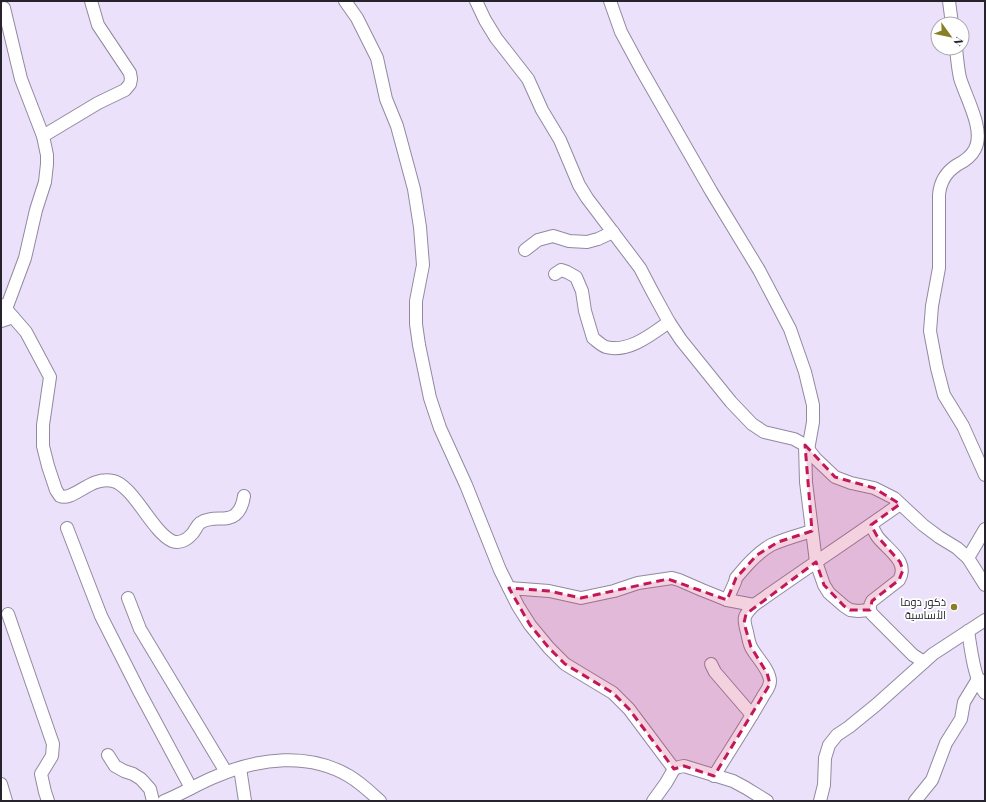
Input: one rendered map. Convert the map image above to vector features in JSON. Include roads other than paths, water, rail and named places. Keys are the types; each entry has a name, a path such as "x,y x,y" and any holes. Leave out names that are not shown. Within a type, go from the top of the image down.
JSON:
{"street":[{"path":"43,136 98,103 125,90 130,84 130,73 98,25 91,1"},
{"path":"345,1 357,18 377,58 386,99 397,126 414,189 420,227 423,265 416,301 416,324 430,398 440,428 466,485 500,570 518,606 530,625 549,648 565,664 613,693 629,708 674,769"},
{"path":"476,1 496,38 528,79 542,110 560,140 573,174 587,198 640,268 669,322 681,340 731,402 752,424 764,432 794,439 806,448 827,471 835,477 851,483 874,488 894,498 923,525 957,548 968,558 985,585"},
{"path":"610,1 621,32 641,69 711,191 759,270 790,329 813,405 812,422 806,448 806,482 816,562 824,585 829,593 850,610 870,610"},
{"path":"949,1 951,16"},
{"path":"1,321 7,310 25,258 47,164 47,155 43,136 21,79 4,8"},
{"path":"957,56 960,78 978,127 978,139 972,154 951,170 943,179 940,191 939,268 932,306 930,331 944,395 963,426 985,475"},
{"path":"525,250 538,240 553,236 569,241 587,242 613,232"},
{"path":"555,274 560,270 567,272 576,278 582,290 585,311 593,338 606,347 621,348 640,342 669,322"},
{"path":"7,310 26,332 50,377 44,418 43,446 56,490 60,496 66,497 71,495 99,480 114,481 122,485 135,498 164,535 171,541 175,542 182,541 190,536 198,525 203,522 216,518 228,518 234,515 240,509 244,496"},
{"path":"714,776 768,690 770,681 767,673 751,647 744,623 746,614 754,606 900,504"},
{"path":"871,525 877,536 900,562 903,570 899,580 872,601 870,610 872,614 913,655 924,662"},
{"path":"67,528 101,616 191,788"},
{"path":"968,558 985,529"},
{"path":"727,600 736,578 757,555 778,542 812,531"},
{"path":"509,588 549,591 581,598 614,591 638,583 672,578 727,600 754,606"},
{"path":"128,598 140,629 226,772"},
{"path":"8,614 53,744 52,756 41,774 48,801"},
{"path":"820,801 824,785 826,752 833,740 842,731 876,705 933,654 985,620"},
{"path":"968,632 982,680 981,686 985,693"},
{"path":"711,664 715,672 752,715"},
{"path":"916,801 932,780 946,743 961,719 964,702 982,680"},
{"path":"108,755 115,766 141,779 150,789 152,801"},
{"path":"164,801 226,772 260,763 281,761 317,763 336,769 360,783 380,801"},
{"path":"653,801 674,769 684,766 728,779 767,801"},
{"path":"240,768 245,801"},
{"path":"1,784 6,801"}],"place":[{"name":"ذكور دوما الأساسية","path":"954,607"}]}
